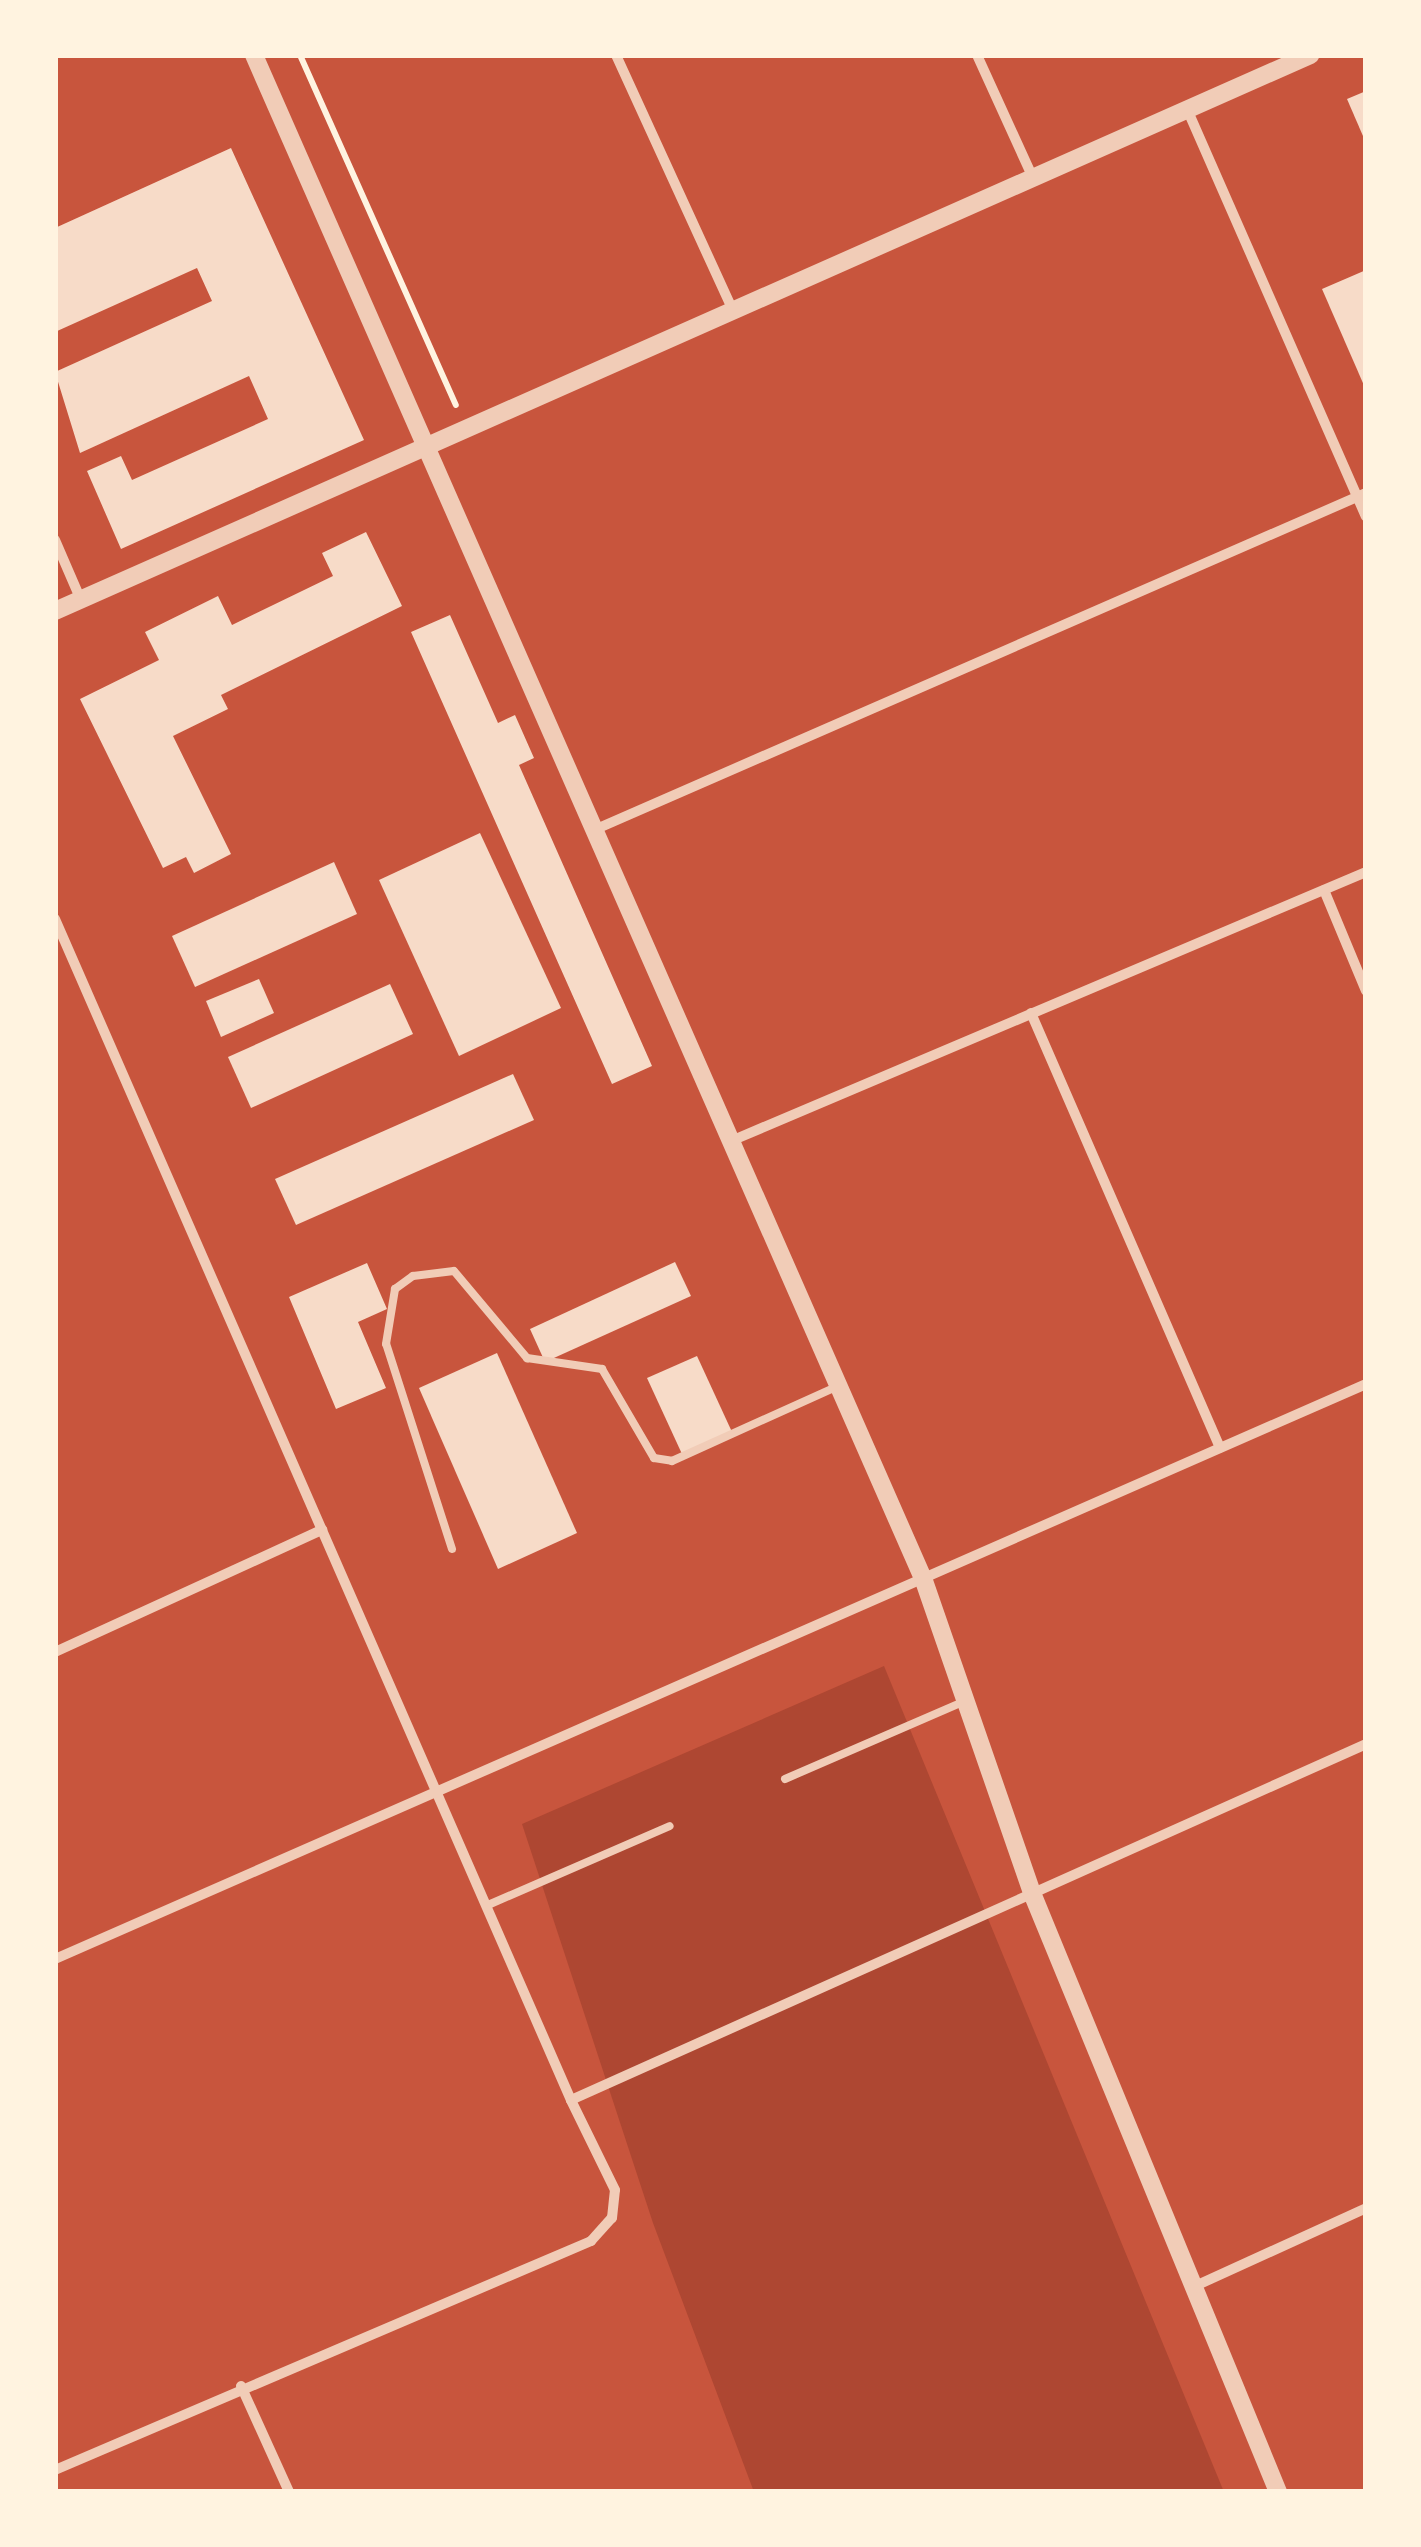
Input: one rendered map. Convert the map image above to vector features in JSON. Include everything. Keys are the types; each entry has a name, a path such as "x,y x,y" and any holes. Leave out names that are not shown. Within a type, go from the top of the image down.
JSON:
{"street":[{"path":"254,55 923,1578 1032,1893 1188,2289 1278,2492"},
{"path":"616,55 733,311"},
{"path":"977,55 1033,178"},
{"path":"55,611 1310,55"},
{"path":"1187,110 1362,495 1366,516"},
{"path":"594,830 1362,495"},
{"path":"55,540 81,600"},
{"path":"731,1141 1366,872"},
{"path":"1324,890 1366,991"},
{"path":"55,919 571,2100 615,2190 612,2218 590,2240 241,2386 55,2470"},
{"path":"1032,1013 1220,1448"},
{"path":"55,1959 1366,1384"},
{"path":"55,1652 322,1530"},
{"path":"571,2100 1366,1744"},
{"path":"1188,2289 1366,2208"},
{"path":"241,2386 289,2492"}],"lane":[{"path":"452,1549 386,1344 395,1289 414,1276 454,1271 527,1358 602,1369 654,1458 672,1461 838,1386"},
{"path":"785,1779 967,1700"},
{"path":"488,1905 670,1826"}],"path":[{"path":"300,55 467,429"}],"shaded area":[{"path":"884,1666 1224,2492 754,2492 653,2223 522,1824"}],"building":[{"path":"1366,91 1366,143 1347,99"},
{"path":"231,148 364,440 121,549 87,471 121,456 132,480 268,419 249,376 80,453 55,372 212,301 197,268 55,332 55,228"},
{"path":"1366,270 1366,390 1322,289"},
{"path":"366,532 402,606 221,695 228,709 173,736 231,854 194,873 186,857 163,868 80,699 159,660 145,632 218,596 232,625 333,576 322,553"},
{"path":"450,615 498,723 515,715 534,758 519,765 652,1066 612,1084 411,632"},
{"path":"480,833 561,1008 459,1056 379,880"},
{"path":"334,862 357,914 195,987 172,936"},
{"path":"259,979 274,1013 221,1037 206,1001"},
{"path":"390,984 413,1034 251,1108 228,1057"},
{"path":"513,1074 534,1120 296,1225 275,1179"},
{"path":"675,1262 691,1296 545,1362 530,1329"},
{"path":"367,1263 387,1309 358,1322 386,1388 336,1409 289,1297"},
{"path":"497,1353 577,1533 498,1569 419,1388"},
{"path":"697,1356 732,1432 682,1454 647,1378"}]}
